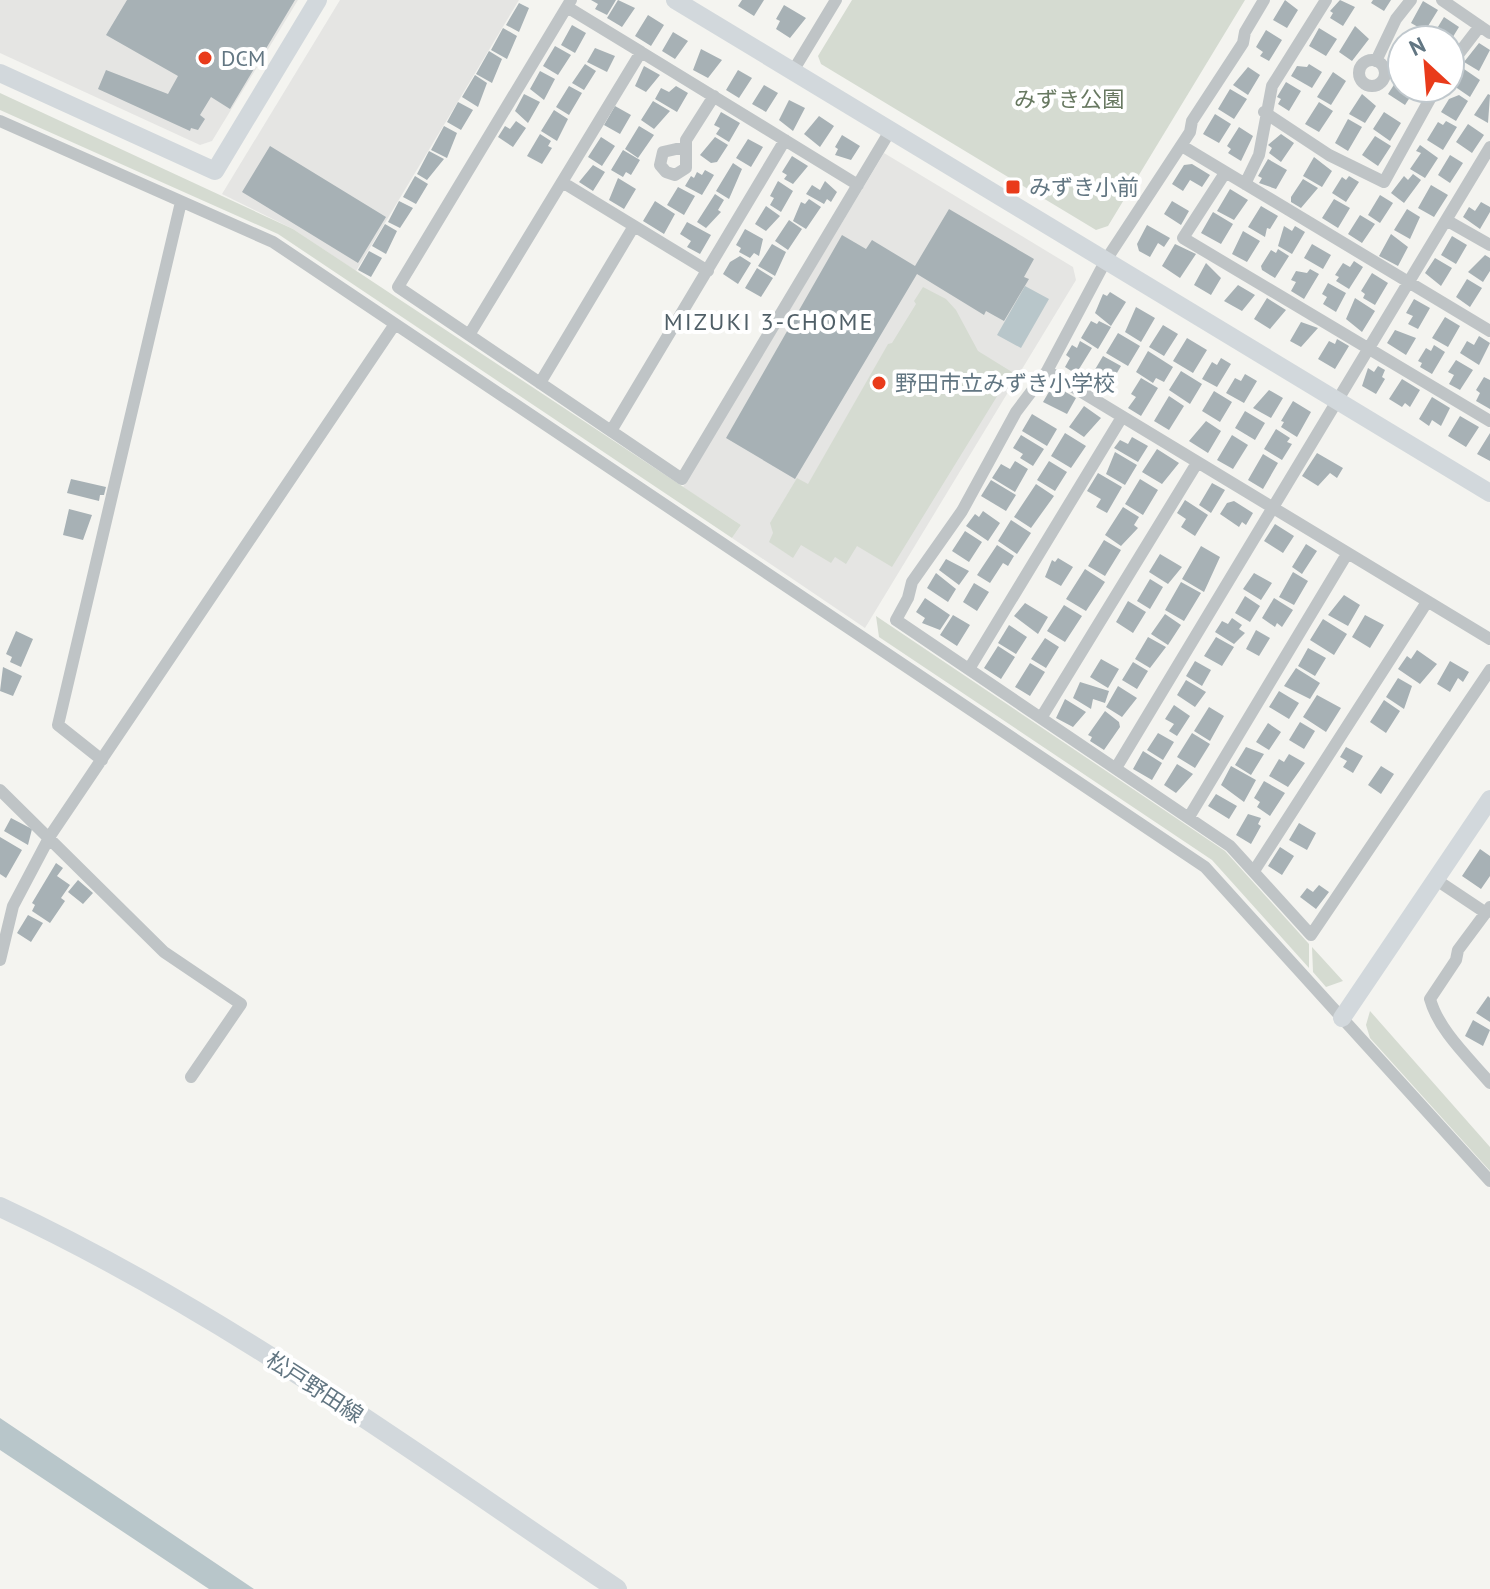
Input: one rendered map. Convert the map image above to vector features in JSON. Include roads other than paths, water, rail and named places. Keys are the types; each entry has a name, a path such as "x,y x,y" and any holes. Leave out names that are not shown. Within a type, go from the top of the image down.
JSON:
{"main road":[{"name":"松戸野田線","path":"0,1207 70,1240 219,1325 617,1589"}],"street":[{"path":"0,73 215,171 318,0"},
{"path":"675,0 1490,493"},
{"path":"793,71 836,0"},
{"path":"1264,0 1245,32 1243,43 1192,121 1182,146 1106,260 1047,371 1016,412 962,511 912,582 908,598 896,620 1230,846 1311,935 1490,670"},
{"path":"1245,184 1259,155 1264,112 1272,86 1326,0"},
{"path":"1376,61 1396,19 1411,0"},
{"path":"1442,0 1485,29 1466,49"},
{"path":"858,185 641,52 569,4 398,287 682,479 858,185 890,131"},
{"path":"469,335 641,52"},
{"path":"685,147 714,96"},
{"path":"1264,112 1329,155 1384,182 1427,104"},
{"path":"0,121 273,242 1205,867 1490,1181"},
{"path":"611,431 785,140"},
{"path":"1182,146 1490,331"},
{"path":"1116,768 1490,147"},
{"path":"1225,173 1183,238 1490,421"},
{"path":"562,182 708,271"},
{"path":"102,760 58,725 181,202"},
{"path":"1446,220 1490,245"},
{"path":"540,383 634,226"},
{"path":"0,960 13,906 50,836 395,324"},
{"path":"1047,371 1490,639"},
{"path":"969,669 1122,417"},
{"path":"1041,718 1197,463"},
{"path":"1189,817 1347,554"},
{"path":"1254,871 1427,602"},
{"path":"0,790 50,836 164,952 241,1004 191,1077"},
{"path":"1342,1018 1490,799"},
{"path":"1435,879 1488,910 1458,950 1456,960 1430,999 1434,1013 1453,1042 1489,1078"}],"place":[{"name":"DCM","path":"205,58"},
{"name":"みずき小前","path":"1013,187"},
{"name":"野田市立みずき小学校","path":"879,383"}],"district":[{"name":"MIZUKI 3-CHOME","path":"769,322"}],"park label":[{"name":"みずき公園","path":"1069,99"}]}
